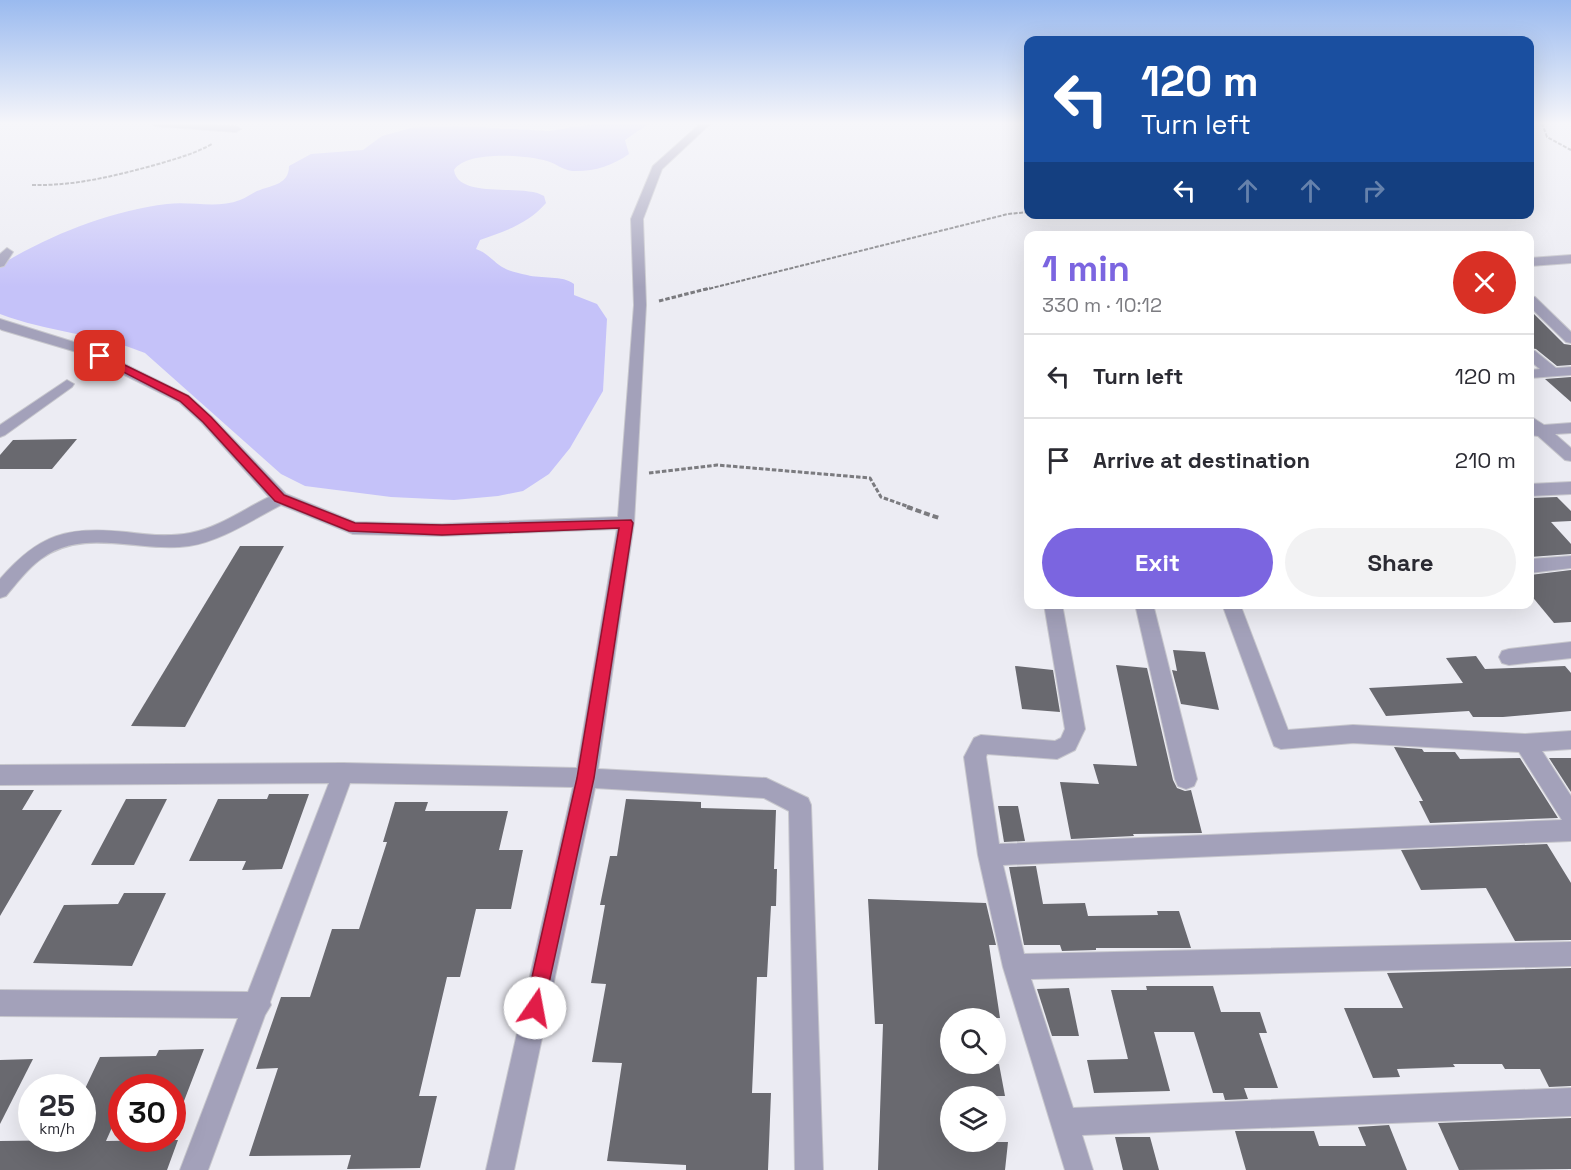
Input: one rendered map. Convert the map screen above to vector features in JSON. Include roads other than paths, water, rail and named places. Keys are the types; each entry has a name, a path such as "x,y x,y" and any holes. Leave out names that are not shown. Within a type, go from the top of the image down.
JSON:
{"street":[{"path":"500,1170 586,778 626,523 631,475 640,305 638,219 653,178"},
{"path":"1534,262 1571,259"},
{"path":"1534,304 1571,339"},
{"path":"0,323 85,350 184,399 207,420 280,498 353,528 442,530 626,523"},
{"path":"1534,357 1552,372"},
{"path":"1534,374 1571,371"},
{"path":"0,432 67,384"},
{"path":"1536,431 1571,428"},
{"path":"1536,431 1571,456"},
{"path":"1534,490 1571,488"},
{"path":"0,591 34,555 53,543 78,536 102,535 148,543 192,539 237,521 280,498"},
{"path":"1534,566 1571,562"},
{"path":"1054,609 1075,729 1068,744 1057,750 981,744 975,757 989,855 1015,967 1079,1170"},
{"path":"1145,609 1186,779"},
{"path":"1233,609 1281,740 1353,734 1525,743 1571,740"},
{"path":"1509,657 1571,650"},
{"path":"1525,743 1571,815"},
{"path":"194,1170 258,1005 343,773"},
{"path":"0,775 343,773 586,778 766,788 800,805 809,1170"},
{"path":"989,855 1571,830"},
{"path":"1015,967 1571,954"},
{"path":"0,1003 258,1005"},
{"path":"1062,1122 1571,1102"}],"water":[{"path":"285,178 457,178 467,185 479,188 535,192 544,196 546,203 532,216 516,226 480,240 476,249 509,270 569,281 574,284 574,295 597,304 607,319 603,391 570,448 549,474 523,491 454,500 391,497 305,486 281,474 145,353 110,341 36,325 0,314 0,265 60,234 102,218 145,207 185,203 231,203"}]}
